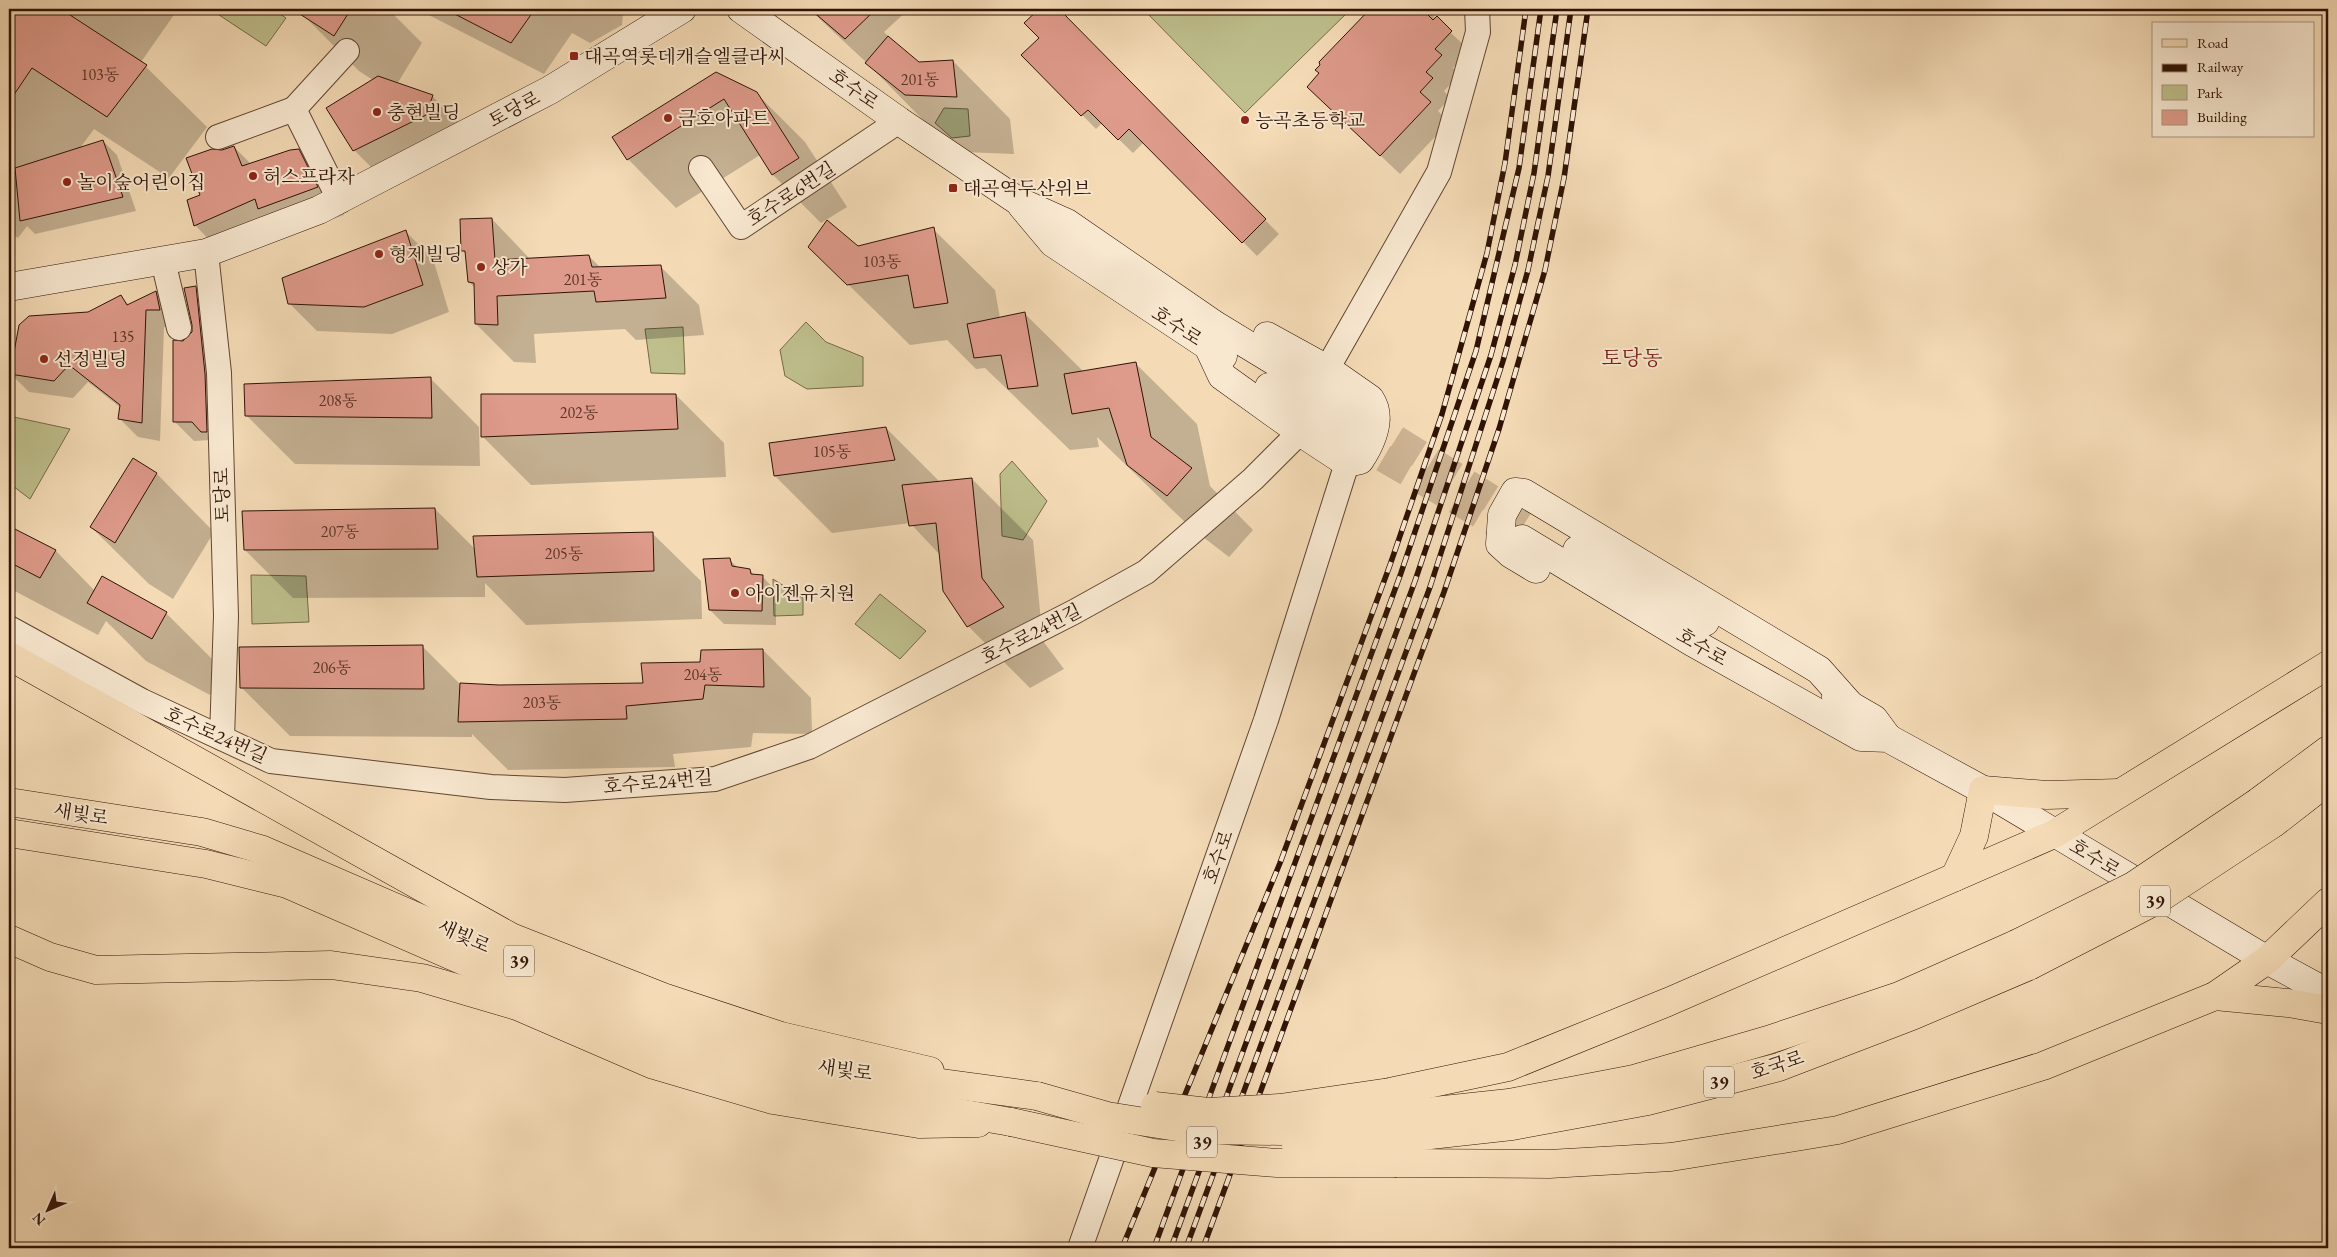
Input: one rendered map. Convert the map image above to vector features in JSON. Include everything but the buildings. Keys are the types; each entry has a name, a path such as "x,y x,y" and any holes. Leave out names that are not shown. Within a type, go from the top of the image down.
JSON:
{"main road":[{"name":"토당로","path":"9,287 206,253 340,201 550,90 682,9"},
{"name":"호수로","path":"741,9 1018,201 1067,223 1211,335 1301,409 1351,439"},
{"path":"1256,330 1327,369 1370,399 1374,405 1374,433 1371,444 1360,460 1351,439 1300,432 1222,376 1211,335 1256,330"},
{"path":"1515,492 1524,493 1819,670 1842,713 1758,699 1511,554 1500,544 1502,515 1508,502 1515,492"},
{"name":"호수로","path":"1527,531 1842,713 1874,719 1888,738 1983,790 2268,960 2328,993"},
{"path":"9,656 511,937 663,997 781,1036 1037,1096"},
{"path":"1392,1128 1508,1067 1668,1002 2054,834 2328,665"},
{"name":"39","path":"2023,955 2133,886 2258,802 2328,750"},
{"name":"39","path":"2023,955 2157,900 2274,823 2328,780"},
{"path":"1955,877 1974,836 1983,790 2047,795 2120,793"},
{"name":"새빛로","path":"9,802 202,832 263,850 574,985 688,1031 801,1064 1037,1096"},
{"name":"새빛로","path":"9,834 206,864 287,884 551,999 679,1050 775,1081 1011,1122"},
{"path":"1392,1128 1549,1164 1671,1157 1838,1130 2043,1066 2216,996 2268,960 2328,902"},
{"path":"9,939 50,957 96,970 331,965 422,978 517,1006 651,1064 773,1100 919,1124 1011,1122"},
{"name":"호국로","path":"1392,1128 1512,1126 1629,1104 1779,1067 1912,1016 2023,955"},
{"path":"2216,996 2288,1003 2328,1010"},
{"name":"39","path":"1037,1096 1107,1116 1196,1130 1281,1131 1392,1128"},
{"name":"39","path":"1011,1122 1164,1140 1283,1147 1392,1128"}],"street":[{"path":"1327,369 1439,172 1478,32 1477,9"},
{"path":"218,137 294,109 347,50"},
{"path":"294,109 340,201"},
{"name":"호수로6번길","path":"701,168 741,227 899,120"},
{"name":"토당로","path":"206,253 219,374 226,616 222,738"},
{"path":"163,261 179,328"},
{"name":"호수로24번길","path":"9,628 142,701 271,761 491,787 564,790 715,779 809,747 1074,612 1146,572 1253,479 1300,432"},
{"name":"호수로","path":"1080,1248 1266,720 1351,439"}],"green space":[{"path":"210,9 272,9 286,18 266,46"},
{"path":"1143,9 1351,9 1245,113"},
{"path":"944,108 968,109 970,136 952,138 935,123"},
{"path":"806,322 826,342 863,357 863,386 807,389 785,376 780,350"},
{"path":"683,327 685,374 651,373 645,329"},
{"path":"9,416 70,429 30,499 9,483"},
{"path":"1012,461 1047,501 1023,540 1002,536 1000,474"},
{"path":"251,575 306,576 309,622 252,624"},
{"path":"773,579 803,598 803,615 774,616"},
{"path":"880,594 926,631 900,659 855,624"}],"tunnel":[{"path":"1360,417 1531,523"},
{"path":"1347,437 1521,538"}],"railway":[{"path":"1122,1248 1280,863 1390,565 1442,414 1487,253 1505,163 1526,9"},
{"path":"1154,1248 1401,573 1476,351 1519,168 1541,9"},
{"path":"1171,1248 1415,581 1491,355 1515,265 1534,173 1557,9"},
{"path":"1186,1248 1430,587 1503,361 1528,270 1548,176 1571,9"},
{"path":"1203,1248 1444,592 1499,429 1545,270 1564,178 1588,9"}],"place":[{"name":"대곡역롯데캐슬엘클라씨","path":"574,56"},
{"name":"충현빌딩","path":"377,112"},
{"name":"금호아파트","path":"668,118"},
{"name":"능곡초등학교","path":"1245,120"},
{"name":"허스프라자","path":"253,176"},
{"name":"놀이숲어린이집","path":"67,182"},
{"name":"대곡역두산위브","path":"953,188"},
{"name":"형제빌딩","path":"379,254"},
{"name":"상가","path":"481,267"},
{"name":"선정빌딩","path":"44,359"},
{"name":"아이젠유치원","path":"735,593"}],"district":[{"name":"토당동","path":"1632,357"}]}
